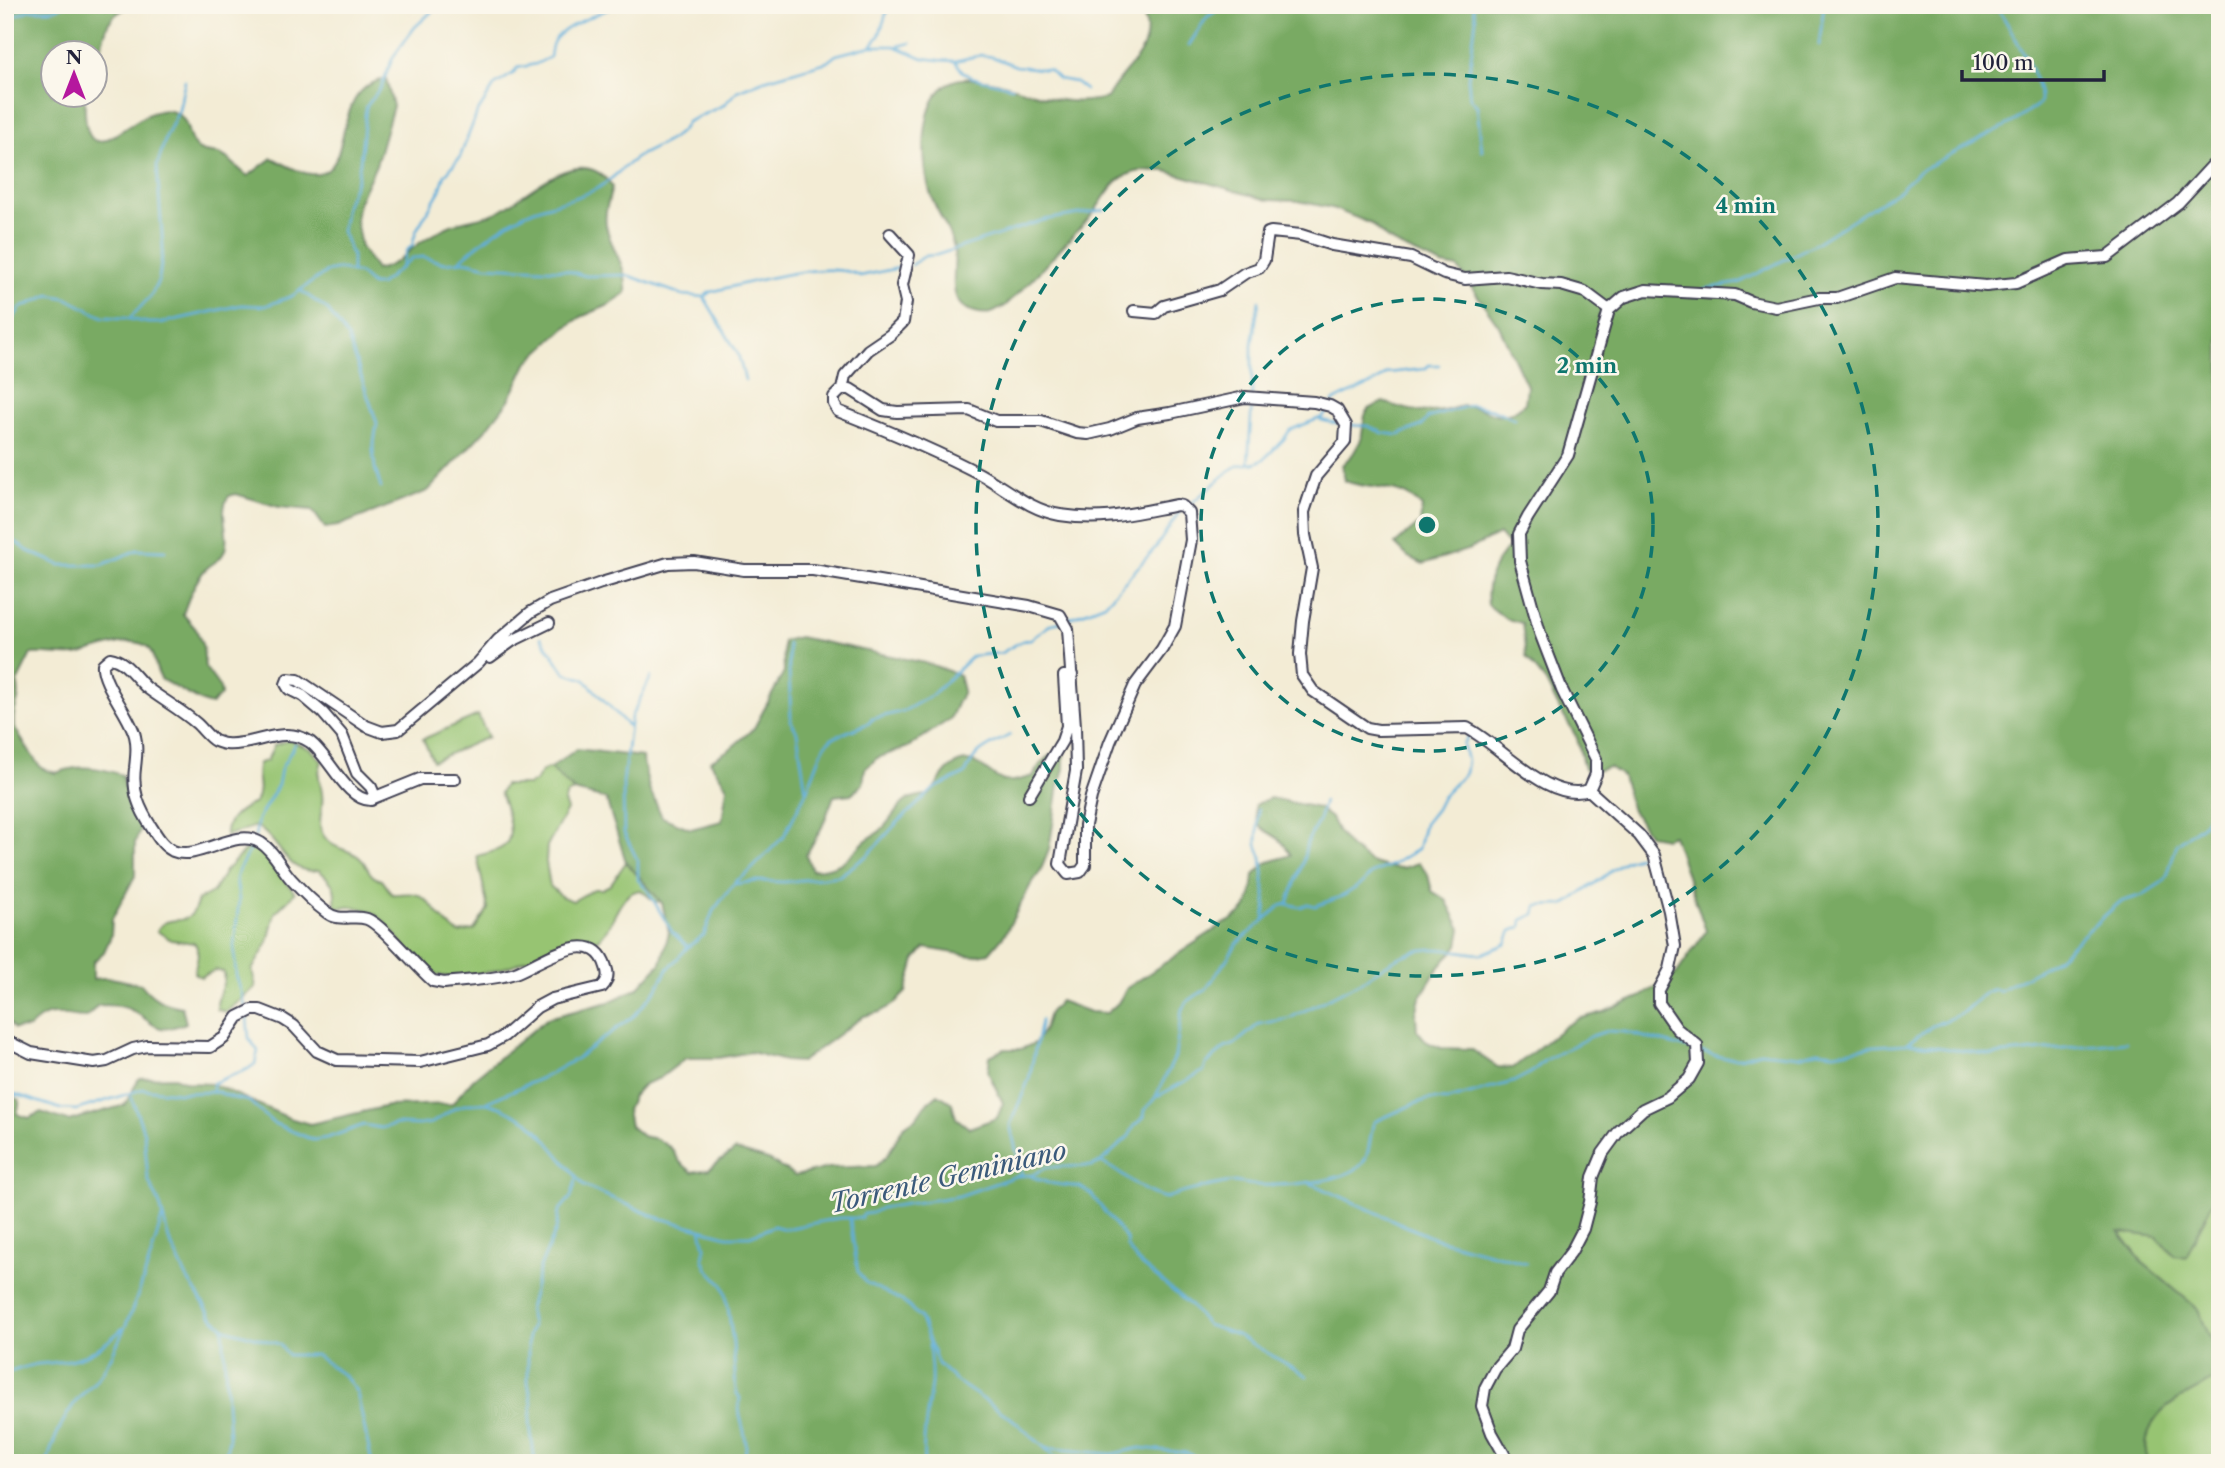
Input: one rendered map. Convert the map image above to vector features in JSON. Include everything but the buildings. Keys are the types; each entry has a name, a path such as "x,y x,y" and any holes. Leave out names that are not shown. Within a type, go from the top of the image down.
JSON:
{"street":[{"path":"842,388 850,389 883,410 969,411 996,421 1041,421 1088,434 1137,418 1170,414 1245,397 1275,398 1330,406 1343,417 1347,434 1340,450 1316,476 1304,512 1303,524 1312,568 1303,621 1300,654 1302,675 1313,691 1367,728 1467,728 1479,734 1538,779 1563,791 1580,793 1589,790 1597,774 1597,760 1562,690 1541,633 1520,561 1519,534 1568,456 1609,310 1624,297 1646,290 1720,292 1735,295 1751,303 1776,307 1819,298 1837,298 1895,278 1986,286 2016,283 2068,260 2107,257 2178,202 2220,161"},
{"path":"1134,312 1156,313 1164,306 1220,290 1245,273 1259,268 1264,260 1268,233 1271,232 1301,235 1332,245 1410,258 1444,274 1465,279 1506,276 1561,285 1585,292 1609,310"},
{"path":"483,661 520,620 550,601 678,561 744,570 813,570 1044,608 1060,615 1068,629 1076,771 1060,864 1064,872 1072,875 1080,873 1085,865 1085,825 1091,797 1110,742 1135,685 1162,649 1175,626 1191,540 1189,513 1177,505 1109,519 1071,517 1046,512 1033,507 979,473 838,411 834,397 842,388 845,376 868,350 890,335 902,322 906,302 902,285 909,255 890,234"},
{"path":"373,798 373,790 357,773 342,735 323,713 303,696 289,689 286,684 288,679 298,680 366,726 387,732 398,730 483,661 512,641 549,623"},
{"path":"5,1040 31,1053 94,1063 147,1046 210,1047 224,1038 238,1017 252,1010 284,1019 317,1051 337,1060 420,1062 488,1045 504,1036 537,1007 552,999 596,990 605,985 607,972 602,959 591,950 579,947 558,951 513,974 444,984 433,981 375,924 362,918 338,919 325,911 291,879 264,844 254,839 223,843 191,853 169,849 159,839 137,803 134,781 136,738 104,674 103,664 110,658 118,660 146,687 196,723 213,740 225,744 295,735 307,741 322,752 341,780 363,800 420,779 455,779"},
{"path":"1030,781 1029,796 1062,741 1067,726 1064,676 1072,675"},
{"path":"1509,1463 1492,1433 1482,1406 1485,1388 1495,1369 1512,1349 1517,1330 1549,1291 1555,1273 1572,1252 1583,1229 1593,1177 1603,1153 1619,1131 1643,1108 1668,1097 1689,1079 1698,1063 1697,1045 1677,1029 1659,1003 1659,990 1670,969 1675,946 1654,855 1639,835 1589,790"}],"green space":[{"path":"5,5 130,5 114,16 104,38 38,38 38,108 85,108 86,125 92,139 102,141 145,116 161,110 176,113 184,120 196,148 223,156 248,176 272,158 306,173 318,174 329,169 336,158 349,112 357,97 368,85 386,79 393,106 376,165 359,201 356,220 361,247 376,270 395,262 421,242 446,228 501,210 557,174 587,168 600,174 612,187 606,211 606,225 622,266 626,293 609,305 581,317 528,362 509,400 488,427 428,491 338,526 325,528 312,510 279,507 236,494 229,496 224,509 225,550 198,579 183,614 196,629 203,647 205,667 220,688 221,695 211,705 162,680 149,649 139,643 114,644 75,655 31,654 17,682 19,695 14,714 15,728 26,747 41,767 56,773 73,768 89,768 122,775 127,803 141,828 135,843 135,876 112,919 111,936 104,952 93,962 93,979 112,978 141,984 159,1000 182,1007 186,1023 161,1028 127,1008 111,1005 98,1005 87,1017 50,1014 29,1028 14,1029 5,1017"},
{"path":"1138,5 2220,5 2220,1187 2186,1257 2174,1255 2157,1237 2119,1232 2143,1263 2198,1309 2217,1354 2215,1379 2175,1402 2155,1420 2146,1446 2147,1463 5,1463 5,1091 20,1101 17,1114 29,1118 41,1112 68,1121 125,1105 139,1078 174,1077 189,1083 213,1084 289,1118 310,1124 388,1106 452,1104 473,1079 548,1018 609,1002 638,988 661,963 669,932 662,903 626,862 606,799 574,791 550,768 577,749 642,757 649,788 662,817 691,829 722,821 727,787 710,761 730,749 754,728 784,672 783,641 799,637 930,664 959,675 963,691 950,719 908,747 877,758 865,769 863,784 851,794 834,796 822,827 806,855 812,870 829,868 842,862 880,831 901,805 912,798 929,795 947,771 959,763 974,762 998,778 1012,781 1033,776 1045,759 1064,752 1064,769 1049,850 1040,872 1005,934 989,953 973,956 925,948 915,960 906,992 894,1004 880,1012 864,1016 801,1062 785,1061 751,1052 718,1058 686,1058 660,1078 644,1084 633,1096 627,1110 630,1126 642,1136 657,1139 671,1148 680,1162 692,1172 709,1169 735,1150 768,1160 795,1176 828,1168 876,1166 887,1156 903,1127 916,1118 925,1105 938,1094 952,1103 956,1118 969,1128 997,1118 1003,1103 988,1072 990,1056 1004,1049 1021,1049 1035,1043 1044,1029 1049,1013 1060,1001 1090,1012 1107,1013 1118,1003 1127,988 1238,916 1250,900 1254,875 1266,863 1291,855 1280,840 1261,827 1257,820 1255,805 1270,798 1318,808 1331,818 1350,847 1370,862 1403,868 1419,863 1428,875 1432,891 1446,900 1461,929 1458,945 1437,970 1420,998 1416,1014 1417,1030 1427,1042 1441,1048 1471,1049 1497,1067 1513,1068 1564,1027 1578,1019 1640,997 1677,973 1706,931 1673,835 1665,838 1649,835 1631,808 1622,776 1609,767 1590,772 1584,769 1577,738 1546,682 1526,657 1522,623 1506,619 1488,605 1491,573 1509,546 1499,534 1470,549 1423,564 1408,557 1395,544 1420,523 1422,507 1404,494 1345,481 1342,465 1353,454 1361,440 1365,415 1369,409 1383,402 1427,412 1464,406 1501,415 1515,411 1525,403 1527,386 1499,326 1458,268 1442,265 1401,247 1386,238 1372,224 1332,208 1298,201 1267,200 1166,171 1144,171 1128,174 1117,181 1088,219 1005,306 991,313 979,313 964,307 957,299 954,286 954,249 950,234 931,195 925,168 928,118 940,91 951,82 974,79 1061,100 1080,102 1107,98 1144,45 1147,33"},
{"path":"478,715 488,737 433,761 423,739"},
{"path":"289,740 311,749 322,761 319,775 323,799 320,823 327,840 360,858 371,874 382,880 392,894 412,893 422,897 459,933 474,930 488,909 477,856 498,850 508,841 509,820 500,793 504,785 528,785 550,768 574,791 567,794 564,802 567,810 547,846 546,862 550,886 562,897 573,901 594,889 610,885 626,862 662,902 654,901 641,890 633,892 622,902 606,931 597,940 565,943 518,963 488,972 457,977 435,974 414,958 378,916 359,908 335,908 335,890 328,879 319,870 299,868 291,863 256,826 226,836 226,830 234,815 255,803 259,791 259,763 267,761 274,745"},
{"path":"248,847 256,847 263,852 295,893 275,913 268,942 252,970 256,987 225,1012 217,1009 224,972 216,970 201,977 194,973 198,955 195,943 171,940 157,931 167,922 189,916 198,900 213,892 225,871"},
{"path":"2220,1187 2220,1463 2147,1463 2146,1446 2155,1420 2174,1402 2214,1379 2198,1309 2143,1263 2119,1231 2157,1237 2174,1255"}],"waterway":[{"path":"5,20 29,10 52,10 66,5"},
{"path":"352,271 352,256 342,231 346,205 357,179 366,107 381,87 393,57 415,27 439,5"},
{"path":"401,268 416,231 440,190 445,175 460,157 477,113 495,85 514,73 517,68 536,64 550,57 553,43 565,30 617,5"},
{"path":"871,46 879,36 889,5"},
{"path":"1189,45 1218,5"},
{"path":"1473,5 1476,19 1468,79 1470,98 1477,106 1482,151"},
{"path":"1819,45 1824,5"},
{"path":"1704,289 1739,283 1813,245 1901,189 1917,172 2015,121 2039,104 2040,96 2031,70 2008,24 1995,5"},
{"path":"898,46 911,43"},
{"path":"458,262 513,220 602,186 645,152 673,138 687,122 724,105 737,91 764,80 827,62 836,55 871,46 895,46 923,58 939,60 955,61 981,55 1016,66 1049,70 1059,79 1075,82 1085,90"},
{"path":"955,61 963,72 971,77 1012,87"},
{"path":"131,317 151,296 159,279 163,248 157,166 166,137 179,110 185,80"},
{"path":"911,265 925,256 937,255 1044,220 1104,210"},
{"path":"5,336 20,308 50,295 66,298 103,317 161,323 241,305 265,306 292,296 326,272 339,269 360,274 372,285 380,285 412,258 423,257 444,263 465,261 486,266 565,270 586,276 627,275 683,295 704,297 710,292 787,274 829,270 846,271 860,276 904,267"},
{"path":"301,291 327,309 348,338 377,423 373,450 381,488"},
{"path":"704,297 738,354 745,380"},
{"path":"1252,395 1252,344 1259,301"},
{"path":"5,304 11,321"},
{"path":"1333,402 1375,382 1387,373 1439,365"},
{"path":"1248,464 1252,402"},
{"path":"1351,425 1368,426 1383,433 1399,435 1421,426 1428,418 1471,405 1492,409 1514,419"},
{"path":"1188,506 1233,468 1264,459 1290,430 1323,417 1330,408"},
{"path":"1320,420 1340,424"},
{"path":"1067,619 1105,604 1156,547 1180,511"},
{"path":"5,534 28,551 60,565 102,565 137,550 165,551"},
{"path":"487,1102 546,1076 577,1058 635,1015 656,990 667,970 688,947 704,935 713,911 736,881 747,874 784,836 807,790 824,746 832,738 869,723 872,719 904,711 932,695 972,656 1001,653 1031,639 1051,624 1061,622"},
{"path":"541,637 565,673 584,679 629,727"},
{"path":"788,644 791,721 797,732 806,791"},
{"path":"651,677 631,717 623,783 624,833 638,861 638,880 648,891 672,932 687,946"},
{"path":"734,884 839,876 868,855 896,824 935,788 965,774 978,754 1010,735"},
{"path":"1101,1162 1129,1136 1155,1098 1175,1057 1182,1009 1187,1002 1207,988 1237,944 1280,906 1315,906 1343,896 1363,883 1372,873 1392,865 1418,849 1424,824 1442,797 1465,773 1467,761 1463,744 1469,735"},
{"path":"255,836 258,819 278,785 281,769 295,744"},
{"name":"Torrente Geminiano","path":"1701,1052 1726,1058 1740,1058 1760,1052 1799,1056 1818,1051 1834,1053 1906,1044 1932,1026 1961,1014 1986,992 1994,989 1999,991 2054,961 2120,902 2143,895 2164,881 2177,844 2203,824 2220,794"},
{"path":"1288,903 1303,862 1307,842 1319,820 1324,801"},
{"path":"1258,809 1257,845 1262,858 1266,907 1264,919"},
{"path":"246,1008 236,975 234,947 239,900 236,879 254,842"},
{"path":"1156,1097 1204,1071 1206,1064 1259,1024 1288,1019 1361,982 1385,965 1411,952 1437,949 1482,954 1506,944 1511,931 1521,927 1522,920 1535,914 1537,906 1568,903 1625,861 1641,856"},
{"path":"213,1091 213,1083 255,1064 258,1051 249,1038 247,1018"},
{"path":"1022,1175 1010,1125 1029,1079 1041,1020"},
{"name":"Torrente Geminiano","path":"5,1091 61,1109 76,1110 143,1089 179,1093 218,1092 249,1101 273,1123 313,1140 364,1125 381,1128 397,1124 432,1123 455,1108 487,1103 528,1121 584,1186 656,1217 727,1236 750,1236 774,1226 785,1229 839,1218 861,1218 864,1214 881,1208 959,1196 1016,1176 1032,1175 1047,1167 1092,1166 1101,1162 1140,1187 1166,1198 1229,1182 1254,1185 1313,1182 1342,1175 1362,1164 1367,1155 1374,1122 1429,1099 1448,1100 1513,1082 1532,1072 1545,1060 1592,1036 1607,1031 1625,1032 1694,1050"},
{"path":"1908,1043 1993,1055 2126,1042"},
{"path":"131,1096 144,1133 148,1179 160,1205 169,1240 187,1278 212,1317 226,1329 279,1344 288,1355 316,1355 347,1378 357,1393 372,1463"},
{"path":"1031,1176 1048,1183 1080,1187 1091,1194 1126,1239 1127,1247 1138,1262 1189,1304 1207,1325 1237,1335 1307,1376"},
{"path":"535,1463 528,1382 528,1336 532,1326 529,1309 540,1267 556,1230 559,1211 571,1197 576,1180"},
{"path":"1308,1182 1433,1238 1527,1263"},
{"path":"47,1463 67,1414 102,1372 123,1332 145,1276 162,1218"},
{"path":"850,1220 858,1272 865,1282 902,1301 920,1317 938,1364 956,1381 1011,1418 1062,1463"},
{"path":"701,1229 705,1247 703,1258 707,1268 722,1284 726,1293 736,1392 740,1398 739,1410 746,1439 746,1463"},
{"path":"223,1327 229,1438 224,1463"},
{"path":"5,1373 84,1356 102,1346 123,1328"},
{"path":"924,1463 931,1379 929,1345"},
{"path":"1046,1448 1112,1454 1140,1448 1188,1453 1208,1463"}]}
